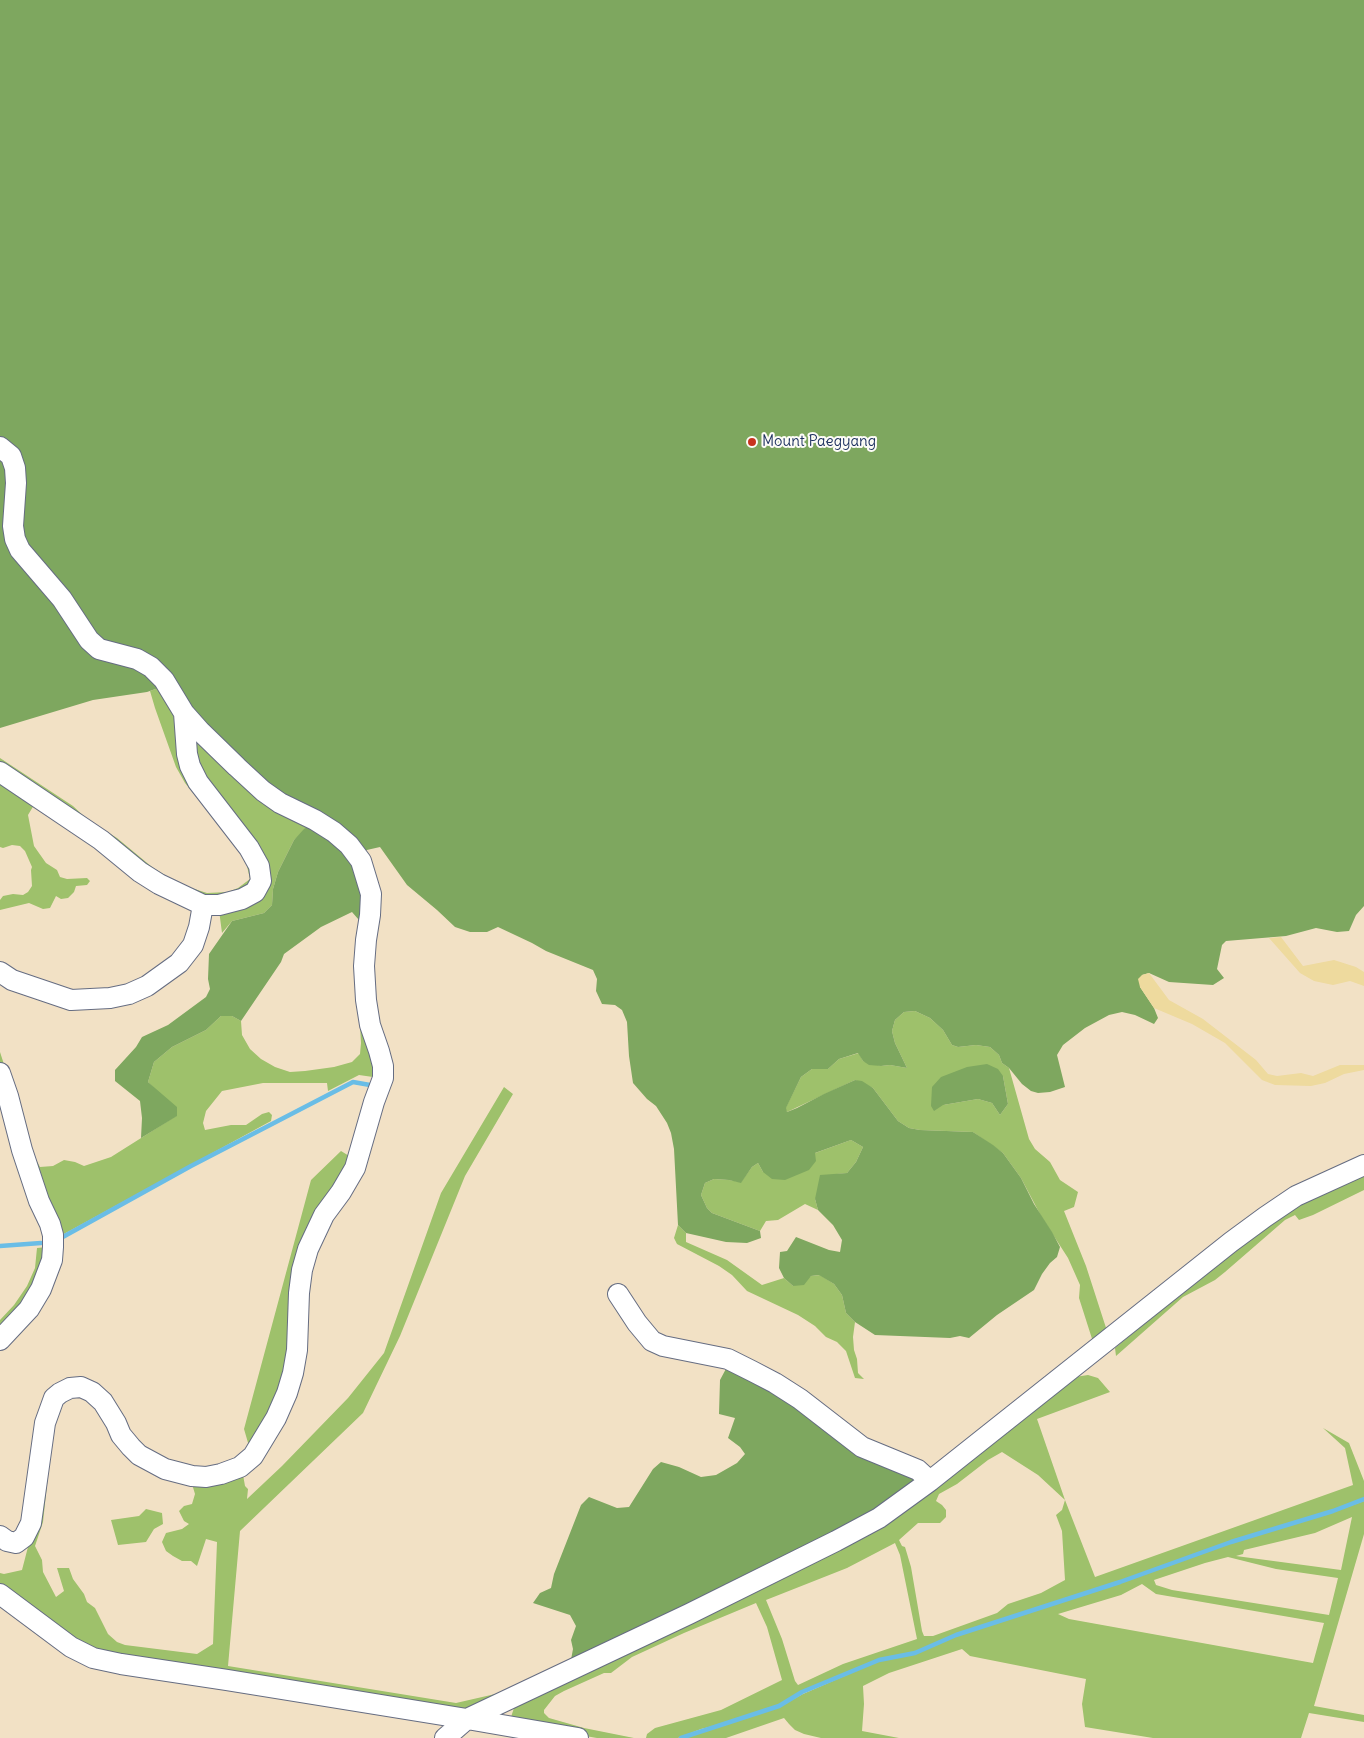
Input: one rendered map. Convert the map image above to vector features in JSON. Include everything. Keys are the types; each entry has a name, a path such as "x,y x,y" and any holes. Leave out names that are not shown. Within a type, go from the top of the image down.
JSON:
{"street":[{"path":"0,448 11,456 15,468 16,483 12,526 20,550 62,599 89,640 99,649 137,659 151,668 164,680 184,714 263,791 280,803 315,820 334,832 349,845 361,860 371,894 364,966 366,1000 370,1026 383,1066 383,1078 355,1168 324,1216 308,1250 302,1270 297,1350 293,1373 276,1418 253,1456 240,1467 206,1477 192,1476 166,1469 139,1455 131,1448 121,1435 116,1422 103,1402 92,1392 81,1387 70,1388 60,1392 54,1398 45,1423 31,1523 24,1538 16,1543 7,1541 0,1536"},
{"path":"0,772 101,840 140,872 183,896 203,905 218,905 242,899 255,892 261,882 259,866 249,848 208,797 190,766 187,754 184,714"},
{"path":"0,972 12,980 71,1000 110,998 129,994 147,986 179,963 192,945 199,927 203,905"},
{"path":"0,1073 22,1150 39,1201 53,1235 52,1260 41,1289 29,1310 0,1340"},
{"path":"445,1738 467,1720 689,1614 878,1518 930,1481 1265,1217 1296,1196 1364,1165"},
{"path":"618,1294 637,1323 652,1340 663,1346 728,1359 752,1370 800,1399 862,1447 918,1470 930,1481"},
{"path":"0,1594 72,1647 93,1658 578,1738"}],"green space":[{"path":"0,0 1364,0 1364,906 1356,915 1349,931 1337,932 1316,928 1286,936 1226,941 1222,945 1217,969 1224,978 1213,985 1169,982 1149,973 1142,975 1140,987 1154,1008 1158,1018 1154,1024 1135,1015 1122,1012 1109,1015 1085,1028 1063,1045 1057,1055 1065,1087 1050,1092 1038,1093 1031,1091 1002,1063 999,1055 990,1047 976,1045 958,1047 952,1045 943,1030 930,1018 915,1011 904,1012 895,1020 892,1031 895,1043 907,1068 890,1065 869,1065 863,1061 858,1053 839,1059 828,1069 812,1069 801,1077 786,1108 787,1112 855,1080 862,1081 873,1088 898,1121 909,1128 973,1132 993,1145 1003,1153 1021,1178 1060,1247 1057,1257 1042,1274 1034,1290 997,1315 969,1338 960,1336 950,1338 875,1335 855,1322 846,1313 842,1295 834,1284 819,1275 811,1276 804,1285 793,1286 784,1278 779,1268 780,1252 787,1251 796,1237 829,1250 840,1252 842,1240 833,1225 818,1210 815,1199 820,1175 847,1173 856,1162 863,1147 851,1140 815,1153 816,1161 809,1170 785,1180 772,1179 763,1172 758,1163 752,1167 741,1183 714,1179 705,1183 701,1195 707,1208 712,1213 760,1231 761,1238 747,1243 726,1242 686,1233 678,1225 674,1149 671,1133 656,1106 633,1083 627,1022 622,1010 615,1005 602,1004 596,991 597,979 593,970 546,951 498,927 487,932 470,932 455,927 407,885 380,847 358,852 282,801 175,693 101,647 22,548 17,495 0,444"},
{"path":"0,452 8,458 12,540 118,657 164,686 147,692 93,700 0,728"},
{"path":"164,686 170,696 173,715 181,738 257,881 218,900 184,892 0,767 0,758 73,806 89,821 117,838 152,867 179,884 207,893 228,892 238,888 250,879 246,862 232,841 185,783 176,767 150,691"},
{"path":"192,731 314,823 294,840 278,872 273,889 272,905 264,913 232,921 222,933 219,910 266,882 202,779"},
{"path":"0,778 34,805 28,815 34,846 46,863 57,870 60,877 67,879 87,878 90,881 87,885 76,886 74,892 68,898 61,899 56,896 50,908 43,909 29,903 0,910 0,900 3,896 23,895 28,892 32,886 32,867 25,851 20,846 0,847"},
{"path":"314,823 358,862 365,927 352,912 321,927 284,954 281,962 241,1021 232,1016 221,1016 206,1030 172,1047 154,1062 148,1082 177,1107 177,1116 141,1138 142,1118 140,1101 115,1081 115,1070 136,1047 142,1037 168,1025 206,997 210,989 208,979 209,954 232,921 264,913 272,905 273,889 278,872 294,840 304,829"},
{"path":"359,1008 380,1078 359,1075 328,1091 327,1083 263,1083 222,1091 206,1111 203,1123 205,1130 231,1125 246,1125 262,1114 269,1112 272,1115 271,1121 62,1235 0,1062 0,1052 33,1154 40,1167 53,1166 64,1160 84,1166 111,1157 176,1116 148,1082 154,1062 172,1047 206,1030 221,1016 232,1016 241,1021 242,1035 250,1049 261,1059 275,1067 290,1072 334,1067 352,1062 360,1054"},
{"path":"915,1011 930,1018 943,1030 952,1045 958,1047 976,1045 990,1047 999,1055 1002,1063 1009,1068 1029,1139 1035,1149 1050,1162 1060,1180 1078,1192 1074,1207 1064,1211 1086,1266 1108,1334 1094,1345 1079,1298 1080,1285 1068,1258 1041,1216 1021,1178 1003,1153 973,1132 909,1128 898,1121 873,1088 855,1080 787,1112 785,1109 801,1077 812,1069 828,1069 839,1059 859,1053 863,1061 881,1066 890,1065 907,1068 895,1043 892,1031 895,1020 904,1012","holes":["1003,1076 1008,1104 1000,1115 992,1103 978,1099 943,1105"]},
{"path":"987,1064 998,1069 1003,1076 1008,1104 1000,1115 992,1103 978,1099 943,1105 934,1111 931,1106 932,1087 941,1077 967,1067"},
{"path":"504,1087 513,1094 465,1176 400,1336 363,1413 240,1531 228,1666 456,1703 504,1692 571,1660 570,1665 533,1685 469,1713 441,1710 228,1673 212,1668 119,1657 93,1651 0,1585 0,1573 4,1574 22,1570 34,1524 48,1424 56,1400 61,1395 80,1390 90,1395 101,1404 118,1436 129,1450 137,1458 165,1472 206,1480 222,1477 242,1469 245,1486 248,1489 247,1499 348,1398 384,1353 441,1193","holes":["82,1393 99,1407 117,1438 129,1454 139,1462 164,1475 192,1484 195,1494 192,1504 184,1506 179,1511 184,1521 189,1524 182,1529 166,1533 162,1542 166,1551 182,1561 191,1561 197,1566 206,1539 217,1542 213,1644 197,1654 125,1645 117,1642 108,1634 95,1608 87,1602 84,1594 73,1579 69,1568 57,1568 64,1591 56,1597 43,1572 42,1560 35,1546 43,1522 55,1410 64,1397"]},
{"path":"851,1140 863,1147 856,1162 847,1173 837,1174 815,1199 818,1210 805,1204 778,1220 766,1221 760,1231 712,1213 707,1208 701,1195 705,1183 714,1179 741,1182 752,1167 758,1163 763,1172"},
{"path":"341,1151 354,1159 320,1214 289,1372 251,1453 244,1429 311,1180"},
{"path":"1364,1172 1364,1190 1313,1215 1299,1220 1295,1215 1285,1220 1215,1280 1183,1297 1116,1356 1115,1348 1198,1279 1282,1214"},
{"path":"678,1225 686,1233 686,1242 727,1260 762,1285 784,1278 793,1286 811,1276 820,1275 834,1284 842,1295 846,1313 855,1322 854,1350 858,1373 864,1379 855,1378 846,1351 837,1342 826,1337 815,1326 798,1315 747,1291 732,1275 719,1266 677,1244 674,1238"},
{"path":"47,1247 38,1283 0,1333 0,1320 14,1305 27,1286 35,1268 37,1248"},
{"path":"728,1365 921,1477 901,1497 570,1665 573,1649 571,1640 576,1626 570,1615 533,1603 540,1593 551,1588 554,1574 581,1505 589,1497 617,1508 629,1507 653,1469 661,1462 679,1467 701,1477 716,1475 737,1463 745,1454 740,1447 728,1438 735,1418 719,1414 720,1380"},
{"path":"1088,1375 1098,1378 1110,1392 1037,1419 1065,1500 1095,1577 1353,1485 1345,1448 1323,1428 1349,1443 1364,1481 1364,1498 1333,1510 1231,1541 1120,1581 956,1634 915,1652 879,1659 802,1691 778,1705 678,1738 646,1738 647,1734 655,1728 721,1710 782,1680 767,1627 756,1603 632,1657 611,1673 604,1673 564,1691 555,1696 544,1710 544,1713 549,1718 584,1728 634,1738 597,1738 527,1726 511,1717 514,1708 716,1608 1075,1377","holes":["1002,1452 1038,1475 1065,1500 1062,1510 1056,1515 1062,1531 1065,1580 1041,1593 1008,1604 997,1613 933,1636 924,1636 911,1567 905,1547 902,1546 899,1540 918,1523 940,1523 946,1517 946,1510 936,1501 939,1494 957,1484 988,1460","895,1543 900,1555 917,1639 843,1664 798,1685 766,1600 847,1568"]},
{"path":"1364,1501 1364,1534 1314,1706 1364,1715 1364,1722 1309,1713 1301,1738 1153,1738 1085,1727 1082,1704 1086,1679 970,1656 962,1649 889,1673 863,1686 862,1731 899,1738 821,1738 795,1730 784,1718 726,1738 685,1738 779,1707 803,1694 879,1661 915,1654 957,1636 1120,1583 1232,1543","holes":["1352,1517 1341,1570 1236,1556 1243,1554 1244,1550 1315,1533","1228,1557 1276,1569 1338,1578 1329,1615 1172,1590 1156,1585 1154,1580","1142,1584 1156,1594 1324,1623 1313,1663 1069,1619 1058,1614 1121,1595"]},
{"path":"146,1509 162,1513 163,1524 154,1529 146,1542 118,1545 111,1520 139,1516"}],"sand":[{"path":"1281,937 1303,966 1334,960 1356,967 1364,972 1364,986 1350,981 1333,985 1314,981 1300,973 1269,938"},
{"path":"1149,973 1169,1000 1203,1019 1256,1060 1268,1074 1277,1076 1301,1073 1313,1076 1340,1065 1364,1065 1364,1070 1344,1074 1325,1083 1311,1086 1275,1085 1262,1080 1225,1043 1192,1024 1154,1008 1140,987 1138,979 1142,975"}],"waterway":[{"path":"61,1238 191,1166 353,1082 370,1085"},
{"path":"0,1246 41,1243"},
{"path":"681,1738 779,1706 802,1692 879,1660 915,1653 956,1635 1120,1582 1231,1542 1333,1511 1364,1499"}],"place":[{"name":"Mount Paegyang","path":"752,442"}]}
